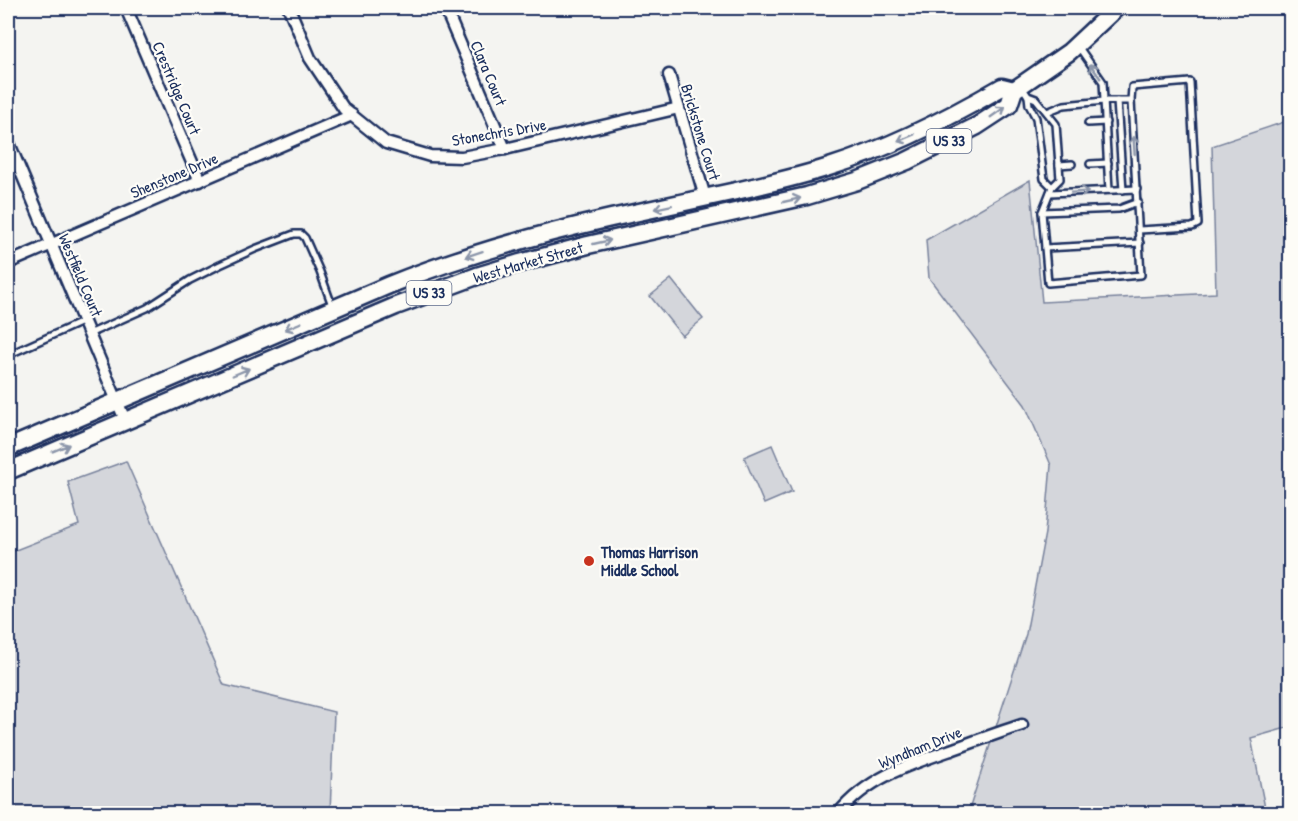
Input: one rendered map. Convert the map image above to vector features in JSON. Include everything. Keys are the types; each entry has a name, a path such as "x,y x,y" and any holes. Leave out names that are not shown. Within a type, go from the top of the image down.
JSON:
{"main road":[{"name":"West Market Street","path":"8,471 396,306 477,276 588,245 798,199 857,181 907,161 977,126 1009,105 1021,90 1069,52 1116,8"},
{"name":"West Market Street","path":"8,448 421,272 507,244 609,218 784,180 845,162 920,132 1002,87 1021,90"}],"street":[{"name":"Crestridge Court","path":"126,8 200,181"},
{"name":"Stonechris Drive","path":"289,8 310,58 344,109 386,142 430,156 462,157 505,149 679,108"},
{"name":"Clara Court","path":"445,8 505,149"},
{"name":"Brickstone Court","path":"669,75 705,198"},
{"name":"Shenstone Drive","path":"8,263 352,115"},
{"name":"Westfield Court","path":"8,141 125,420"},
{"name":"Wyndham Drive","path":"837,813 869,785 890,773 1022,725"}],"lane":[{"path":"1077,45 1103,82 1110,190"},
{"path":"1021,90 1036,99 1056,124 1060,178 1051,190 1042,212 1048,282 1141,275 1132,87 1190,82 1198,224 1192,227 1139,230"},
{"path":"1021,90 1036,118 1044,179 1051,190"},
{"path":"1117,101 1123,190"},
{"path":"1047,112 1064,105 1131,101"},
{"path":"1088,123 1106,122"},
{"path":"1056,124 1064,124"},
{"path":"1090,164 1108,163"},
{"path":"1059,165 1072,164"},
{"path":"1051,190 1137,189"},
{"path":"1042,212 1119,209 1138,202"},
{"path":"89,334 147,308 181,285 220,265 294,234 302,235 308,243 333,309"},
{"path":"1045,248 1140,243"},
{"path":"8,354 84,321"}],"shaded area":[{"path":"1290,120 1290,727 1251,738 1266,813 968,813 1026,634 1045,533 1051,465 1025,405 929,278 926,240 1030,180 1042,302 1216,293 1212,146"},
{"path":"671,279 703,319 682,336 650,296"},
{"path":"772,445 792,492 764,504 744,457"},
{"path":"126,461 224,685 334,712 330,813 8,813 8,553 79,525 68,482"}],"place":[{"name":"Thomas Harrison Middle School","path":"589,561"}]}
